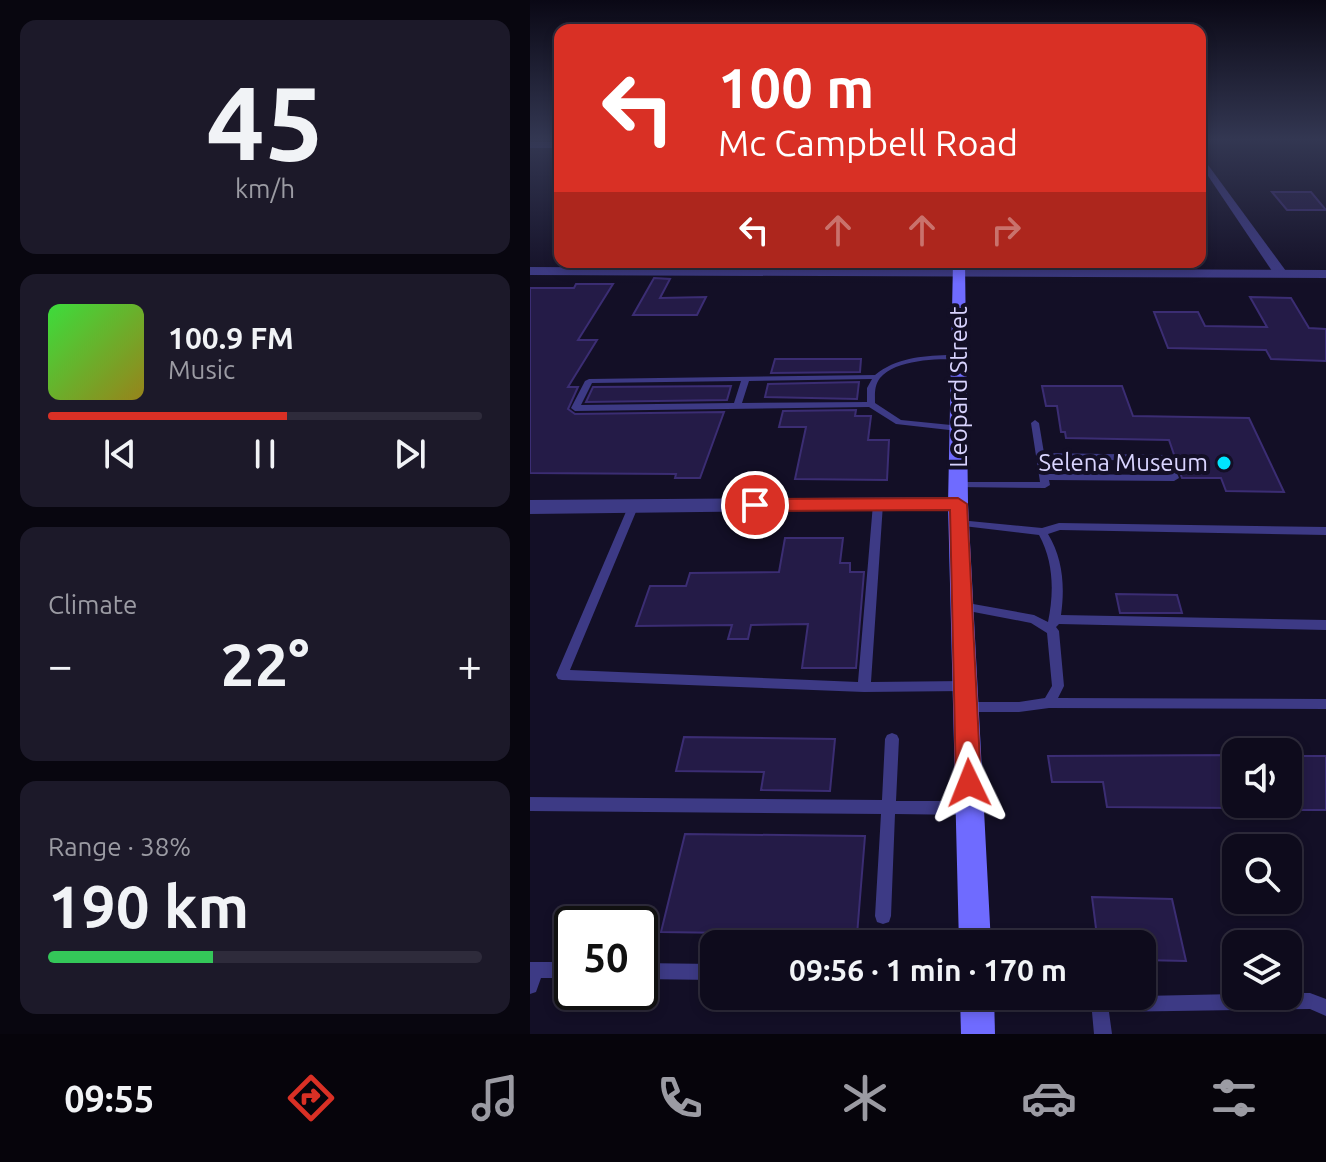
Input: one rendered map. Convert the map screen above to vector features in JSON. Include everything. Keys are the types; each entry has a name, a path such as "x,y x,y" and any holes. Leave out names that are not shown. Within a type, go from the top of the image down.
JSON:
{"main road":[{"name":"Leopard Street","path":"959,268 958,504 974,930"}],"street":[{"path":"1222,188 1281,274"},
{"path":"530,271 852,268"},
{"path":"1052,268 1326,274"},
{"path":"530,507 958,504"}],"lane":[{"path":"871,404 869,395 877,377 886,369 910,360 960,357"},
{"path":"877,377 589,381 575,408 871,404 899,422 958,428"},
{"path":"737,406 746,379"},
{"path":"958,504 1045,485 1035,423"},
{"path":"1040,456 1166,458 1174,478 1043,477"},
{"path":"864,687 878,504"},
{"path":"958,504 1042,532 1059,526 1326,531"},
{"path":"633,507 562,675 864,687 965,697 1019,707 1049,703 1326,704"},
{"path":"1042,532 1054,559 1057,607 1054,625 1058,686 1049,703"},
{"path":"962,606 1054,625 1326,625"},
{"path":"883,916 892,739"},
{"path":"530,804 970,808"},
{"path":"658,971 700,972"},
{"path":"532,975 554,972"},
{"path":"1156,1003 1310,1001 1326,1008"},
{"path":"1100,1010 1103,1034"}],"building":[{"path":"1272,192 1311,192 1326,210 1287,210"},
{"path":"654,278 670,279 660,298 706,297 697,315 633,315"},
{"path":"576,284 613,284 578,340 597,340 568,387 578,387 568,409 575,414 724,412 700,478 675,478 676,474 530,473 530,288 574,288"},
{"path":"1250,297 1291,298 1309,328 1326,329 1326,361 1271,359 1266,350 1168,348 1154,312 1198,312 1205,326 1267,327"},
{"path":"775,359 861,359 860,372 771,373"},
{"path":"859,382 857,399 765,397 768,384"},
{"path":"731,386 727,400 586,402 593,387"},
{"name":"Selena Museum","path":"1042,386 1122,386 1133,416 1249,418 1284,492 1226,491 1221,478 1182,478 1169,440 1066,438 1065,432 1061,432 1057,406 1046,406"},
{"path":"856,410 855,416 871,416 868,440 889,440 887,480 795,479 806,427 779,427 783,411"},
{"path":"785,538 843,538 840,563 850,563 850,572 864,572 856,668 802,668 808,624 751,625 748,639 728,639 732,625 636,626 650,586 686,586 690,573 779,572"},
{"path":"1116,594 1177,595 1182,613 1120,613"},
{"path":"684,737 835,739 830,791 761,790 764,772 676,771"},
{"path":"1222,755 1222,808 1107,807 1103,782 1052,782 1048,756"},
{"path":"1302,756 1326,756 1326,810 1302,810"},
{"path":"685,834 865,836 857,930 661,932"},
{"path":"1092,897 1172,899 1186,961 1156,960 1156,930 1096,930"}],"place":[{"name":"Selena Museum","path":"1224,463"}],"route":[{"path":"755,505 958,504 969,783"}]}
